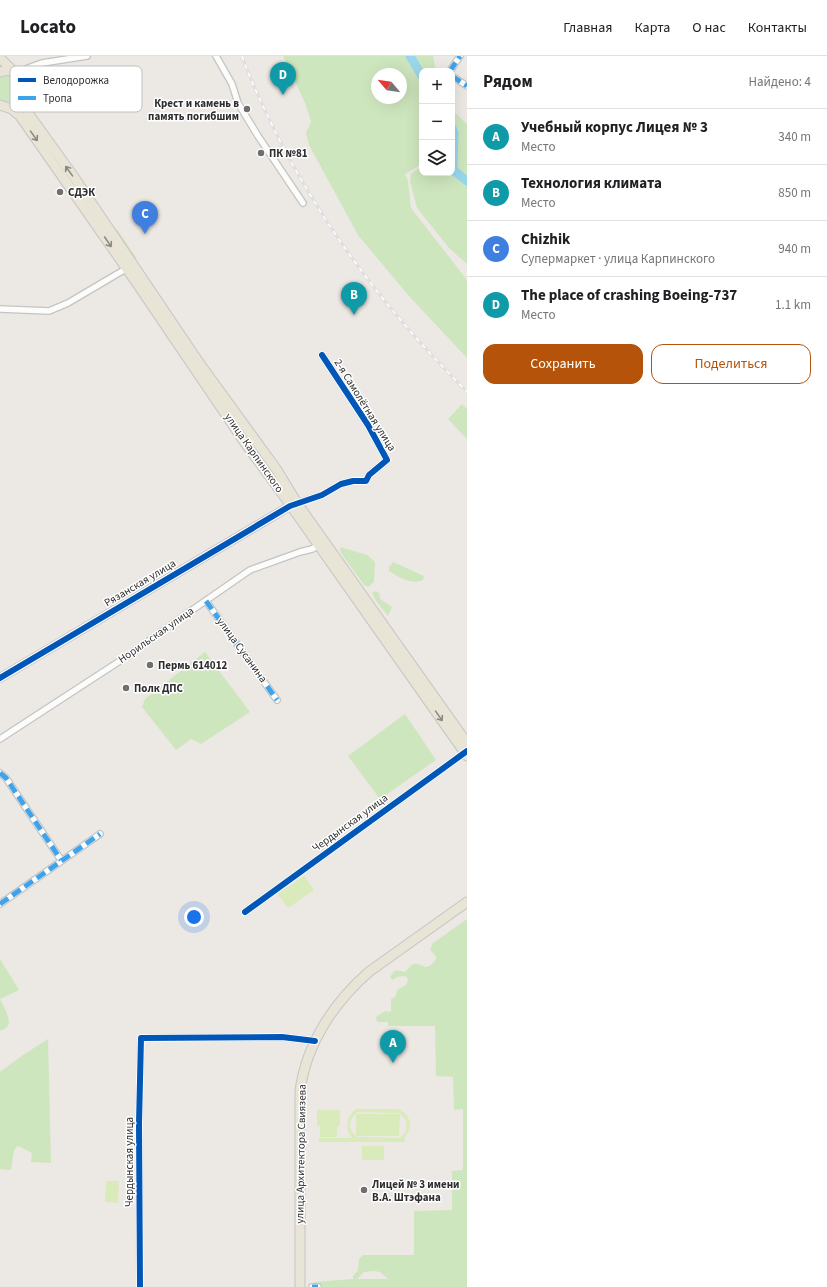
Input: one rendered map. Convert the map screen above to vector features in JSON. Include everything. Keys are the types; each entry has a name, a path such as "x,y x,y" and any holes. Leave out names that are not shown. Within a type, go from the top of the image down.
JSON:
{"main road":[{"name":"улица Карпинского","path":"0,58 10,67"},
{"path":"0,72 10,70"},
{"name":"улица Карпинского","path":"12,112 20,116 88,205"},
{"name":"улица Карпинского","path":"29,112 88,205 294,504 319,545 385,633"},
{"name":"улица Карпинского","path":"294,504 330,548 466,753"},
{"name":"улица Карпинского","path":"396,649 467,742"},
{"name":"улица Архитектора Свиязева","path":"300,1287 300,1091 306,1061 315,1041 348,991 384,961 467,902"}],"street":[{"path":"33,66 87,56"},
{"path":"216,56 232,84 238,103 303,203"},
{"path":"452,68 460,56"},
{"path":"455,78 467,86"},
{"path":"0,309 49,311 68,303 130,267"},
{"name":"2-я Самолётная улица","path":"294,504 322,495 341,484 353,481 366,481 369,475 387,460 368,425 322,355"},
{"name":"Рязанская улица","path":"0,678 294,504"},
{"name":"Норильская улица","path":"0,739 129,655 250,570 312,549 319,545"},
{"name":"улица Сусанина","path":"206,601 278,700"},
{"name":"Чердынская улица","path":"246,912 466,753"},
{"path":"0,774 6,778 61,860"},
{"path":"0,904 100,834"},
{"name":"Чердынская улица","path":"140,1287 139,1092 141,1038 289,1037 315,1041"},
{"path":"312,1287 318,1287"}],"green space":[{"path":"283,56 433,56 435,68 419,68 419,166 405,174 408,181 411,208 467,280 467,358 409,296 358,235 309,145 306,133 311,122 306,105"},
{"path":"6,74 10,75 10,102 0,100 0,76"},
{"path":"455,113 467,124 467,264 449,248 417,208 410,182 411,174 419,168 419,176 455,176"},
{"path":"117,229 137,259 133,258 116,232"},
{"path":"462,404 467,409 467,439 448,419"},
{"path":"340,547 367,555 375,562 374,582 368,587 364,585 341,553"},
{"path":"393,562 424,576 423,580 414,582 393,574 389,571 389,567"},
{"path":"376,591 380,594 380,599 392,607 388,616 376,601 372,593"},
{"path":"205,652 250,712 201,744 191,739 176,750 142,707 145,699"},
{"path":"405,714 436,760 380,799 348,756"},
{"path":"304,876 314,890 288,908 278,894"},
{"path":"467,919 467,1287 313,1287 314,1282 353,1279 353,1276 358,1270 359,1259 363,1255 414,1255 414,1211 452,1210 452,1171 463,1170 463,1109 454,1110 453,1077 436,1076 435,1026 388,1026 388,1022 377,1022 376,1017 385,1011 390,1012 391,999 395,997 398,989 406,985 408,980 406,976 397,977 393,980 390,977 394,971 405,972 414,964 425,967 430,966 436,959 436,956 430,950 433,943","holes":["364,1272 380,1272 388,1279 357,1279"]},
{"path":"0,959 19,990 0,999"},
{"path":"0,999 9,1022 6,1028 0,1031"},
{"path":"48,1039 51,1163 31,1162 32,1153 18,1146 14,1150 11,1170 0,1169 0,1072"},
{"path":"357,1109 397,1109 402,1111 410,1121 409,1130 404,1138 405,1142 319,1142 319,1138 352,1138 348,1130 347,1122 353,1112","holes":["358,1112 399,1113 406,1122 405,1133 399,1138 358,1137 352,1132 350,1125 351,1121"]},
{"path":"317,1110 340,1110 340,1126 337,1126 337,1137 320,1137 320,1126 317,1126"},
{"path":"356,1114 400,1114 399,1136 356,1136"},
{"path":"362,1146 384,1146 384,1160 362,1160"},
{"path":"106,1181 119,1181 118,1203 105,1202"}],"waterway":[{"path":"410,56 419,71"},
{"path":"454,140 453,170 467,181"}],"railway":[{"path":"242,56 257,94 275,131 303,183 334,232 386,303 467,392"}],"marked path":[{"path":"452,68 460,56"},
{"path":"455,78 467,86"},
{"path":"206,601 277,700"},
{"path":"0,773 6,778 61,860"},
{"path":"0,904 100,834"},
{"path":"312,1287 318,1287"}],"cycle path":[{"path":"0,678 290,506 322,495 341,484 353,481 366,481 369,475 387,460 368,425 322,355"},
{"path":"245,912 467,751"},
{"path":"140,1287 139,1123 141,1038 282,1037 315,1041"}],"place":[{"name":"The place of crashing Boeing-737","path":"283,95"},
{"name":"Крест и камень в память погибшим","path":"247,109"},
{"name":"ПК №81","path":"261,153"},
{"name":"СДЭК","path":"60,192"},
{"name":"Chizhik","path":"145,234"},
{"name":"Технология климата","path":"354,315"},
{"name":"Пермь 614012","path":"150,665"},
{"name":"Полк ДПС","path":"126,688"},
{"name":"Учебный корпус Лицея № 3","path":"393,1063"},
{"name":"Лицей № 3 имени В.А. Штэфана","path":"364,1190"}]}
